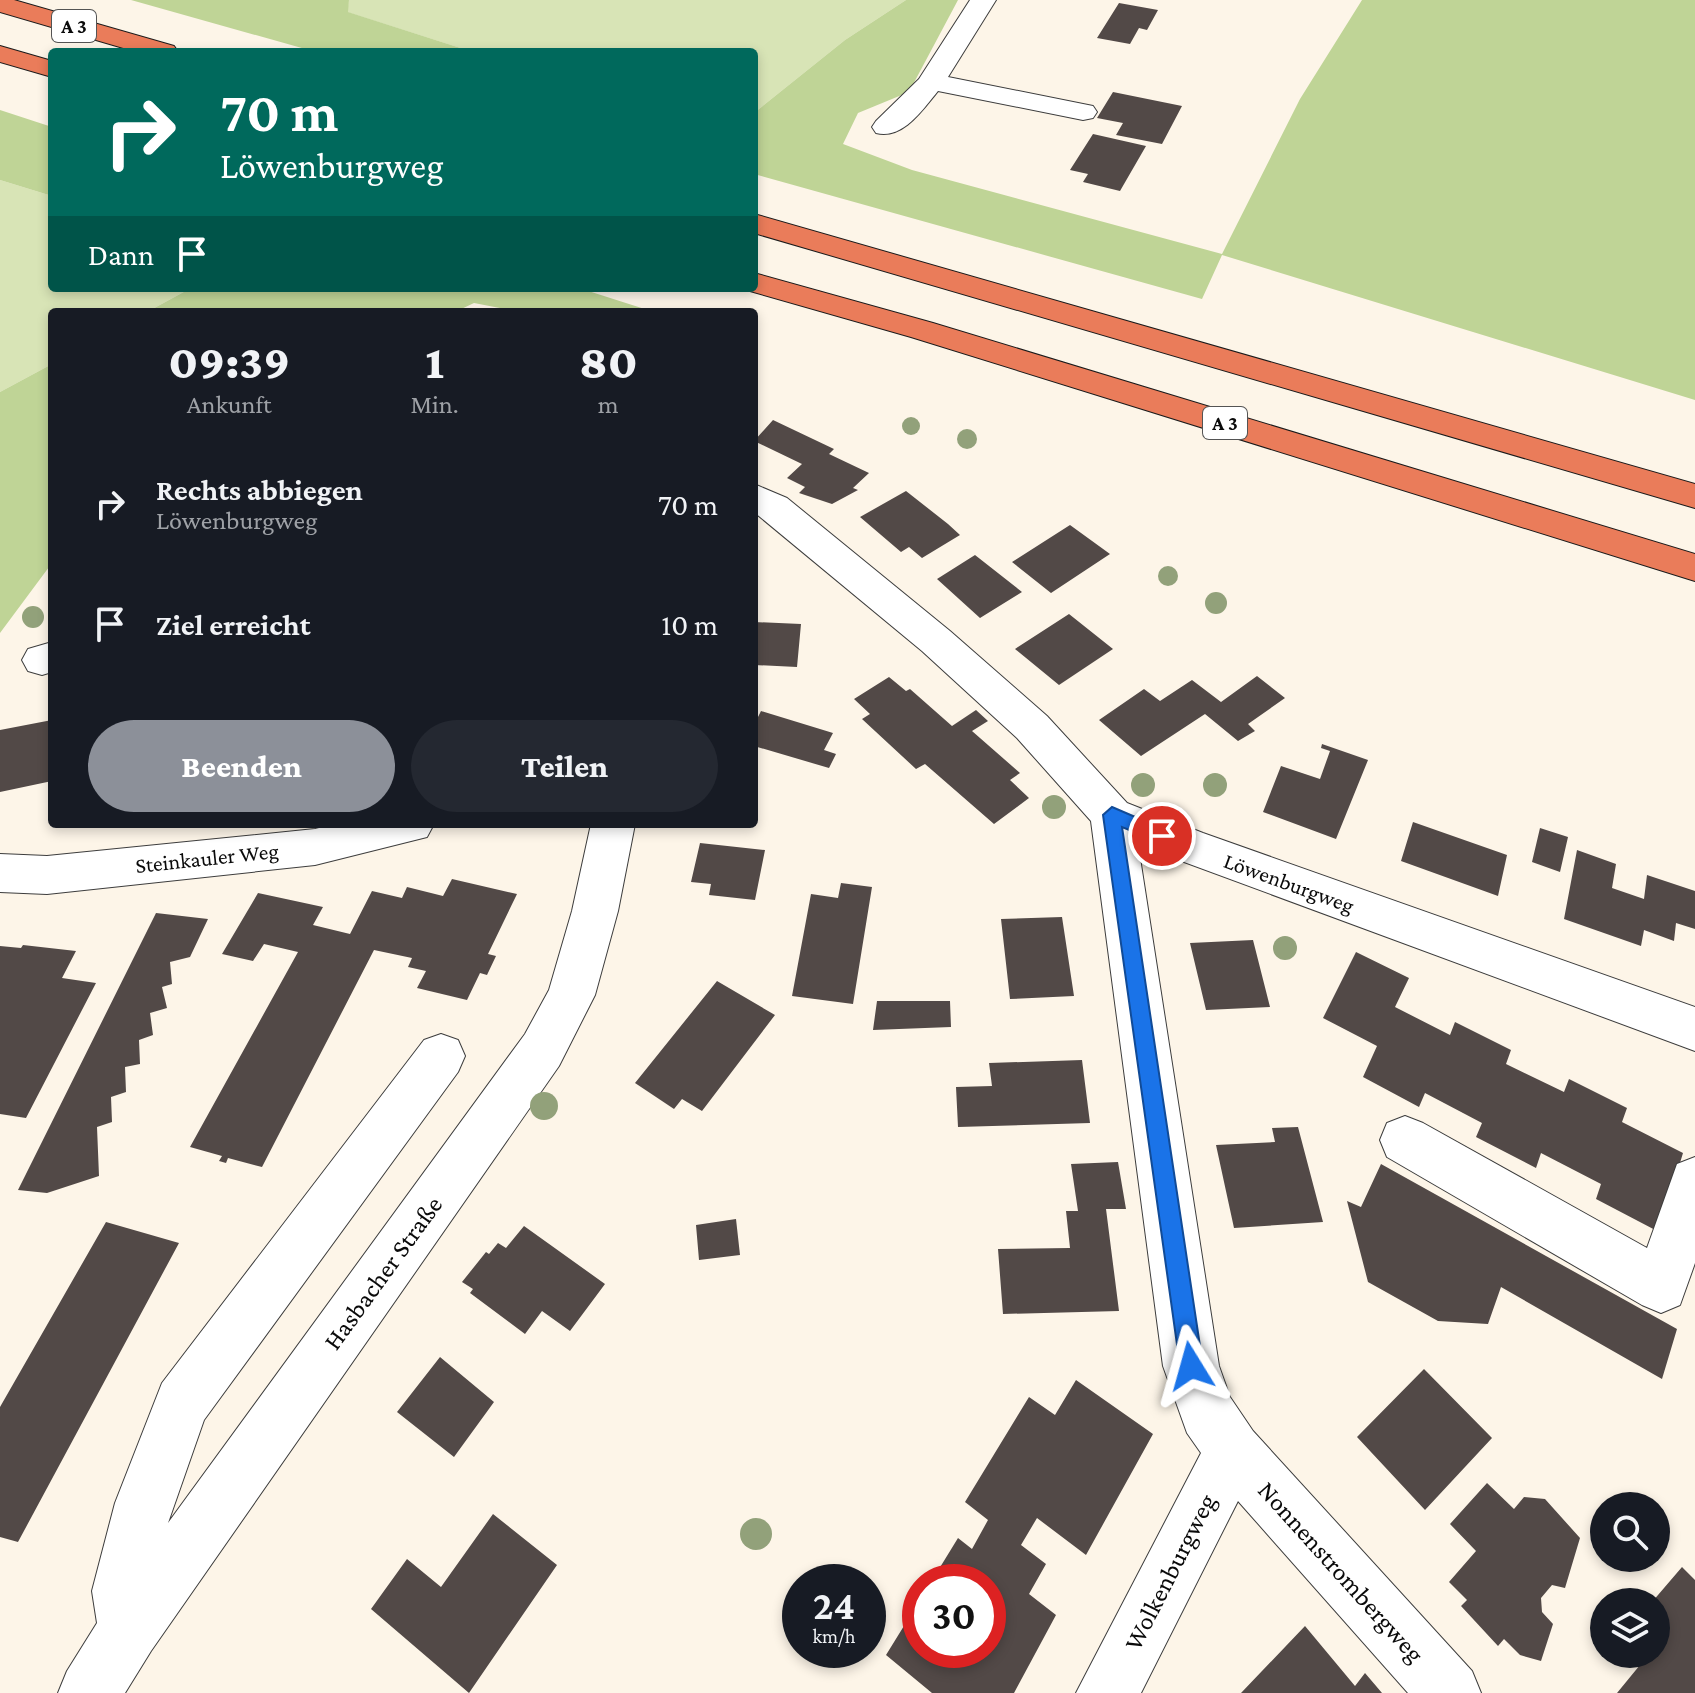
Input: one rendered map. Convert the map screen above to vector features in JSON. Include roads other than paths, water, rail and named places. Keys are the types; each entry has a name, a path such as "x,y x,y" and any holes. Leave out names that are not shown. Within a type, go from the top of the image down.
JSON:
{"highway":[{"path":"42,0 152,48"},
{"name":"A 3","path":"0,4 150,48"},
{"name":"A 3","path":"0,54 48,68"},
{"path":"758,224 1695,496"},
{"name":"A 3","path":"758,283 952,339 1695,568"}],"street":[{"path":"886,127 913,107 934,82 983,0"},
{"path":"934,82 1083,112"},
{"name":"Löwenburgweg","path":"758,498 774,507 958,660 1032,727 1112,815 1187,846 1695,1029"},
{"name":"Nonnenstrombergweg","path":"1112,815 1191,1366 1207,1413 1233,1451 1450,1693"},
{"name":"Steinkauler Weg","path":"0,873 47,875 315,847 395,828"},
{"name":"Hasbacher Straße","path":"89,1693 129,1629 542,1050 571,995 595,911 612,828"},
{"path":"129,1629 122,1591 144,1503 182,1403 441,1056"},
{"path":"1405,1140 1661,1286 1695,1182"},
{"name":"Wolkenburgweg","path":"1107,1693 1233,1451"}]}
